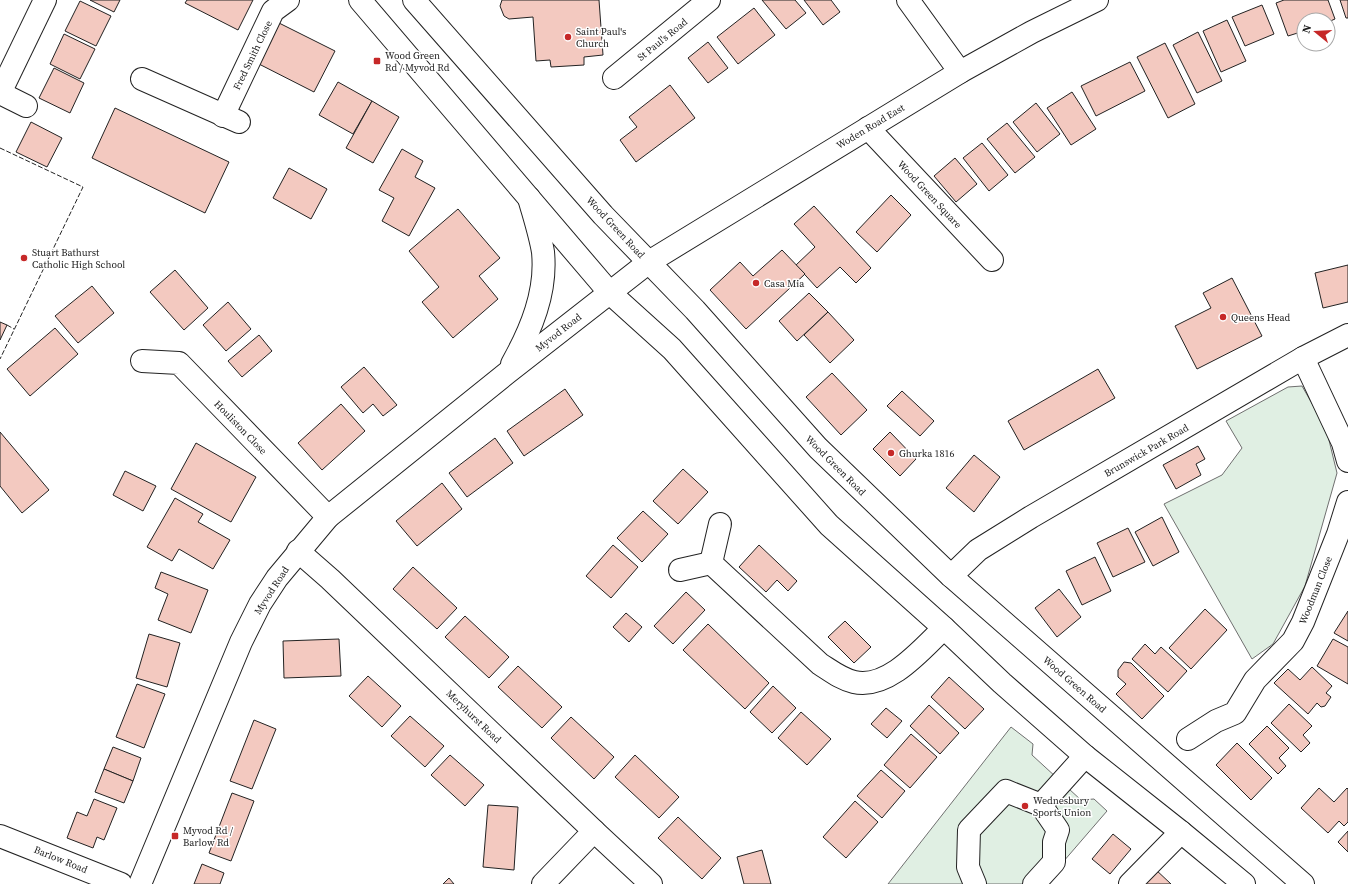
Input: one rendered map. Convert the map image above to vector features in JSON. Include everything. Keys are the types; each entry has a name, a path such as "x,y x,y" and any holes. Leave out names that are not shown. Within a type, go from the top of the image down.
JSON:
{"main road":[{"path":"26,106 0,93 45,0"},
{"name":"Fred Smith Close","path":"142,79 231,119 273,11 288,0"},
{"path":"360,0 610,293 672,348 829,525 944,628 1002,683 1085,756 1182,832 1244,884"},
{"name":"Wood Green Road","path":"414,0 603,215 649,262 818,448 951,576 1303,884"},
{"name":"St Paul's Road","path":"614,78 709,0"},
{"path":"908,0 960,72"},
{"name":"Woden Road East","path":"610,293 649,262 960,72 1032,32 1097,0"},
{"name":"Wood Green Square","path":"868,128 992,260"},
{"name":"Myvod Road","path":"507,372 525,341 537,310 543,282 542,251 529,198"},
{"name":"Myvod Road","path":"140,884 241,642 260,604 277,578 298,551 328,517 507,372 610,293"},
{"name":"Brunswick Park Road","path":"951,576 978,550 1025,521 1303,358 1348,335"},
{"path":"1303,358 1343,444 1348,461"},
{"name":"Houliston Close","path":"142,361 179,363 328,517"},
{"name":"Woodman Close","path":"1188,739 1216,722 1235,713 1255,680 1293,641 1304,622 1338,534 1348,502"},
{"path":"711,563 720,524"},
{"name":"Meryhurst Road","path":"298,551 330,579 651,884"},
{"path":"711,563 820,664 835,674 854,682 870,682 888,677 911,660 944,628"},
{"path":"680,570 711,563"},
{"path":"1040,804 1085,756"},
{"path":"975,884 968,867 969,830 1006,791 1040,804 1058,830 1054,842 1054,862 1034,884"},
{"path":"543,884 594,831"},
{"path":"1130,884 1182,832"},
{"name":"Barlow Road","path":"0,836 121,884"}],"green space":[{"path":"1302,386 1326,428 1337,473 1305,586 1273,644 1252,659 1164,504 1222,475 1242,448 1226,421 1288,387"},
{"name":"Wednesbury Sports Union","path":"1011,727 1033,744 1032,755 1081,800 1094,799 1107,811 1044,884 888,884"}],"building":[{"path":"90,0 120,0 114,12"},
{"path":"187,0 253,0 238,30 185,3"},
{"name":"Saint Paul's Church","path":"502,0 599,0 603,55 584,57 584,65 551,67 550,60 536,61 533,17 509,19 504,16 500,6"},
{"path":"762,0 795,0 806,13 786,29"},
{"path":"804,0 831,0 840,12 823,25"},
{"path":"1284,0 1328,0 1332,12 1296,12 1296,34 1288,36 1276,3"},
{"path":"1340,0 1348,0 1348,18 1346,18"},
{"path":"80,1 111,16 96,46 65,31"},
{"path":"1262,5 1274,34 1245,46 1232,17"},
{"path":"754,8 775,35 738,64 717,37"},
{"path":"1227,20 1246,61 1221,72 1203,31"},
{"path":"275,21 335,51 314,92 255,62"},
{"path":"1198,32 1222,81 1197,93 1173,45"},
{"path":"64,34 95,49 80,79 50,64"},
{"path":"708,42 728,68 708,83 688,58"},
{"path":"1165,43 1195,104 1168,118 1137,57"},
{"path":"1130,62 1145,91 1096,116 1081,86"},
{"path":"54,68 84,83 70,113 39,98"},
{"path":"338,82 372,101 353,134 319,115"},
{"path":"670,85 695,118 636,162 620,140 637,127 629,117"},
{"path":"1072,92 1096,129 1071,145 1047,108"},
{"path":"372,101 399,117 373,163 346,148"},
{"path":"1036,103 1060,134 1037,152 1013,122"},
{"path":"115,108 229,162 205,213 92,158"},
{"path":"31,122 62,138 47,167 16,152"},
{"path":"1007,123 1035,157 1015,173 987,139"},
{"path":"982,143 1008,175 989,191 963,158"},
{"path":"402,149 423,161 415,177 435,188 409,236 382,221 394,198 379,190"},
{"path":"955,158 977,184 956,202 934,176"},
{"path":"289,168 327,189 311,219 273,198"},
{"path":"891,195 911,215 877,252 856,232"},
{"path":"814,206 871,268 856,283 840,267 817,288 796,265 815,247 794,224"},
{"path":"458,209 500,258 479,276 498,299 453,338 422,302 439,287 409,251"},
{"name":"Casa Mia","path":"782,250 805,274 746,329 710,290 740,262 753,276"},
{"path":"1348,265 1348,302 1323,308 1315,273"},
{"path":"175,270 208,308 184,330 150,292"},
{"name":"Queens Head","path":"1232,278 1262,336 1197,369 1175,326 1211,308 1203,293"},
{"path":"92,286 114,313 78,343 55,316"},
{"path":"809,293 828,312 797,341 779,321"},
{"path":"228,302 251,329 226,351 203,325"},
{"path":"828,312 854,340 830,363 804,335"},
{"path":"0,322 7,325 0,340"},
{"path":"55,328 78,354 30,396 7,369"},
{"path":"259,335 272,351 242,377 228,361"},
{"path":"364,367 397,405 383,416 373,404 363,413 341,387"},
{"path":"1098,369 1115,398 1024,450 1008,421"},
{"path":"832,373 867,410 841,435 806,397"},
{"path":"565,389 583,415 524,456 507,431"},
{"path":"902,391 934,421 920,436 887,406"},
{"path":"341,404 365,431 322,470 298,443"},
{"path":"0,432 49,490 22,513 0,486"},
{"path":"890,432 916,459 900,476 873,449"},
{"path":"495,438 513,463 467,497 449,473"},
{"path":"196,443 256,477 231,522 171,489"},
{"path":"1198,446 1205,459 1196,464 1201,475 1176,489 1163,465"},
{"path":"974,455 1000,477 974,512 946,488"},
{"path":"683,469 708,492 678,524 653,501"},
{"path":"125,471 156,486 143,511 113,495"},
{"path":"442,483 462,509 417,546 396,521"},
{"path":"175,498 203,514 198,522 230,540 213,569 179,549 172,561 147,547"},
{"path":"643,511 668,534 642,562 617,538"},
{"path":"1162,517 1179,552 1153,566 1135,532"},
{"path":"1128,528 1145,562 1113,577 1097,543"},
{"path":"613,545 638,567 611,598 586,576"},
{"path":"759,545 797,581 788,591 777,580 766,592 739,567"},
{"path":"1095,557 1111,591 1082,605 1066,571"},
{"path":"413,567 457,608 437,629 393,589"},
{"path":"161,572 208,590 191,633 158,620 168,594 155,588"},
{"path":"1059,589 1081,617 1057,637 1035,608"},
{"path":"686,592 705,610 673,644 654,626"},
{"path":"1205,609 1227,630 1191,669 1169,648"},
{"path":"1348,611 1348,641 1334,633"},
{"path":"626,613 642,627 629,642 613,627"},
{"path":"465,616 509,657 489,678 445,637"},
{"path":"845,621 871,647 854,663 828,637"},
{"path":"708,624 769,683 745,709 683,650"},
{"path":"149,634 180,643 167,687 136,678"},
{"path":"339,639 341,676 284,678 283,641"},
{"path":"1333,639 1348,647 1348,684 1317,666"},
{"path":"1145,644 1155,654 1161,647 1187,671 1168,692 1132,659"},
{"path":"1124,662 1131,663 1164,696 1142,719 1116,694 1126,684 1118,677 1118,670"},
{"path":"518,666 562,707 542,728 498,687"},
{"path":"1312,667 1332,686 1326,693 1331,697 1325,706 1321,707 1317,703 1308,714 1274,683 1288,669 1300,680"},
{"path":"368,676 401,706 382,727 349,696"},
{"path":"949,677 984,709 965,729 931,697"},
{"path":"137,684 165,694 144,748 116,737"},
{"path":"773,686 796,708 772,733 750,712"},
{"path":"1289,704 1312,726 1303,735 1310,743 1301,752 1271,723"},
{"path":"929,705 959,733 940,754 910,726"},
{"path":"886,708 902,721 887,738 871,724"},
{"path":"801,712 831,739 807,765 778,738"},
{"path":"410,716 444,746 425,767 391,736"},
{"path":"571,717 614,757 594,779 551,738"},
{"path":"254,720 276,729 252,789 230,781"},
{"path":"1267,726 1289,748 1279,758 1286,766 1278,774 1249,744"},
{"path":"911,734 937,757 910,788 884,765"},
{"path":"1237,743 1272,778 1251,800 1216,765"},
{"path":"113,747 141,758 133,781 104,769"},
{"path":"450,755 484,785 465,806 431,775"},
{"path":"635,755 679,797 659,818 615,777"},
{"path":"104,769 133,781 124,803 95,792"},
{"path":"881,770 905,791 882,818 857,796"},
{"path":"1319,788 1334,802 1347,788 1348,789 1348,822 1344,826 1339,821 1328,833 1301,808"},
{"path":"232,793 254,801 231,861 209,853"},
{"path":"94,799 117,808 104,840 97,837 93,848 67,838 77,812 87,816"},
{"path":"855,801 878,822 846,858 823,837"},
{"path":"488,805 518,807 514,870 483,867"},
{"path":"678,817 721,858 702,879 658,838"},
{"path":"1348,831 1348,852 1338,842"},
{"path":"1113,834 1131,849 1110,874 1092,859"},
{"path":"762,850 771,884 744,884 737,857"},
{"path":"202,864 224,873 220,884 194,884"},
{"path":"1154,868 1171,884 1139,884"},
{"path":"449,878 454,884 443,884"}],"fence":[{"path":"0,148 83,187 0,359"},
{"path":"7,325 14,329"}],"place":[{"name":"Saint Paul's Church","path":"568,37"},
{"name":"Wood Green Rd / Myvod Rd","path":"377,61"},
{"name":"Stuart Bathurst Catholic High School","path":"24,258"},
{"name":"Casa Mia","path":"756,283"},
{"name":"Queens Head","path":"1223,317"},
{"name":"Ghurka 1816","path":"891,453"},
{"name":"Wednesbury Sports Union","path":"1025,806"},
{"name":"Myvod Rd / Barlow Rd","path":"175,836"}]}
